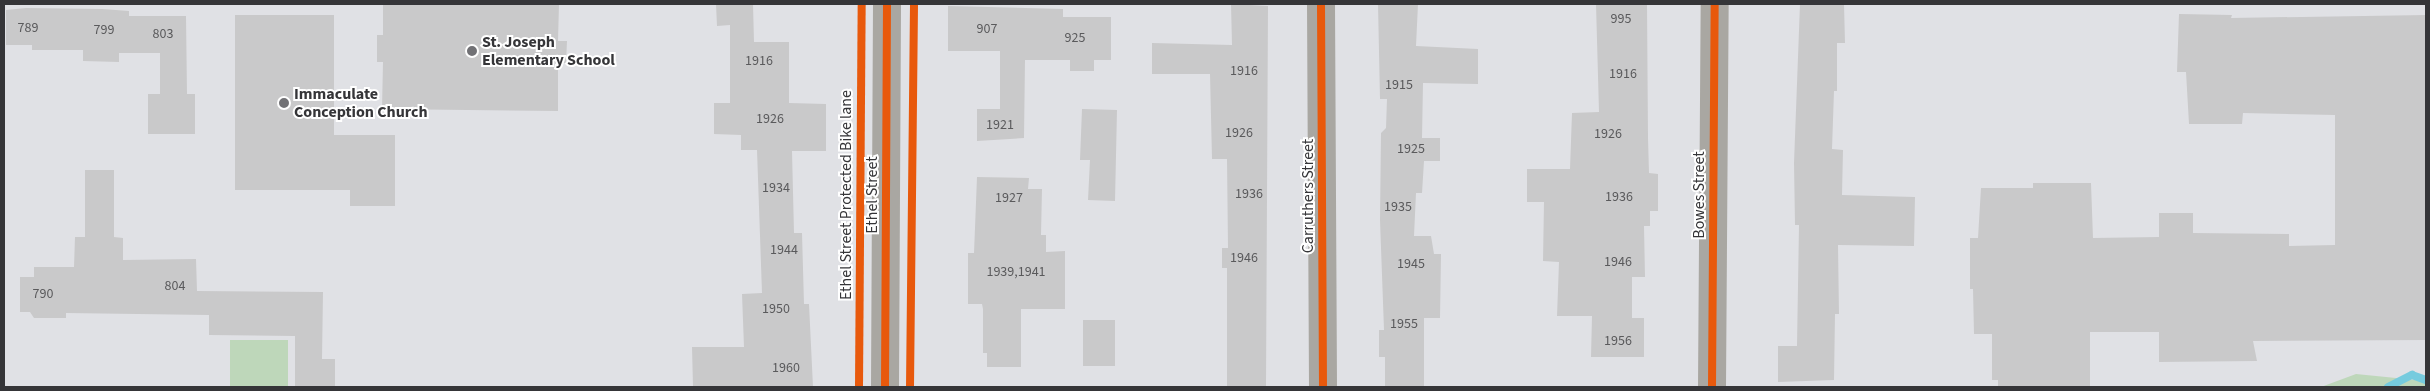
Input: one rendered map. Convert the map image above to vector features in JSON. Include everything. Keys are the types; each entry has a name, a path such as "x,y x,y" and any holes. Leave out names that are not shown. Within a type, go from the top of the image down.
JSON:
{"street":[{"name":"Ethel Street","path":"885,387 887,4"},
{"name":"Carruthers Street","path":"1321,4 1323,387"},
{"name":"Bowes Street","path":"1712,387 1715,4"}],"green space":[{"path":"230,340 288,340 288,387 230,387"},
{"path":"2356,374 2426,381 2426,387 2321,387"}],"building":[{"name":"St. Joseph Elementary School","path":"383,4 559,4 558,41 567,41 566,63 558,63 558,111 382,109 383,62 377,62 377,35 383,35"},
{"path":"716,4 753,4 754,42 789,42 789,103 826,104 826,151 792,151 794,233 802,233 804,304 809,304 813,387 693,387 692,347 744,347 742,294 762,293 757,150 741,150 741,135 714,134 714,103 730,103 730,25 717,26"},
{"path":"1231,4 1268,6 1266,387 1227,387 1227,268 1222,268 1222,248 1228,248 1227,159 1212,159 1210,74 1152,74 1152,43 1232,45"},
{"path":"1378,4 1418,4 1416,46 1478,49 1478,84 1423,83 1422,138 1440,138 1440,161 1424,161 1422,193 1416,193 1414,236 1431,236 1434,254 1441,254 1440,318 1424,318 1424,387 1385,387 1385,357 1379,357 1379,330 1384,330 1380,220 1381,133 1386,128 1387,99 1380,99"},
{"path":"1596,4 1647,4 1649,173 1658,174 1658,211 1650,211 1650,226 1644,226 1645,277 1632,277 1632,318 1644,318 1644,357 1591,357 1592,316 1557,316 1559,262 1543,261 1544,202 1527,202 1527,169 1570,169 1572,113 1599,112"},
{"path":"1800,4 1844,4 1845,43 1837,43 1837,91 1834,91 1832,149 1843,150 1842,195 1915,197 1914,246 1838,245 1839,314 1835,314 1834,380 1778,382 1778,346 1797,346 1799,225 1795,225 1794,163"},
{"path":"948,6 1063,9 1063,17 1111,17 1111,60 1094,60 1094,71 1070,71 1070,60 1025,60 1024,138 977,141 977,109 1000,109 1000,51 948,51"},
{"path":"26,8 129,11 129,16 186,16 187,94 195,94 195,134 148,134 148,94 160,94 160,53 119,53 119,62 83,61 83,50 32,50 32,45 6,45 6,10"},
{"path":"2179,14 2232,15 2231,18 2426,15 2426,340 2253,341 2257,361 2159,362 2159,332 2090,332 2090,387 1998,387 1998,380 1992,380 1992,334 1974,334 1973,289 1970,289 1970,238 1978,238 1981,188 2033,188 2033,183 2091,183 2093,238 2159,237 2159,213 2193,213 2193,233 2289,234 2289,246 2335,245 2335,115 2243,113 2242,124 2189,124 2186,72 2177,72"},
{"name":"Immaculate Conception Church","path":"235,15 334,15 334,135 395,135 395,206 350,206 350,190 235,190"},
{"path":"1082,109 1117,110 1115,201 1088,200 1090,160 1080,160"},
{"path":"85,170 114,170 114,237 123,238 123,260 196,259 197,291 323,292 322,359 335,359 335,387 295,387 295,336 209,335 209,315 66,313 66,318 34,318 30,312 20,312 20,277 34,277 34,267 74,267 75,237 85,237"},
{"path":"977,177 1029,178 1028,189 1042,189 1041,235 1046,235 1046,252 1065,251 1065,309 1021,309 1021,367 987,367 987,353 983,353 982,304 968,304 968,253 974,253"},
{"path":"1083,320 1115,320 1115,366 1083,366"}],"waterway":[{"path":"2388,387 2412,375 2426,380"}],"cycle path":[{"name":"Ethel Street Protected Bike lane","path":"859,387 862,4"},
{"path":"885,387 887,4"},
{"path":"910,387 914,4"},
{"path":"1321,4 1323,387"},
{"path":"1712,387 1715,4"}],"place":[{"name":"St. Joseph Elementary School","path":"472,51"},
{"name":"Immaculate Conception Church","path":"284,103"}]}
